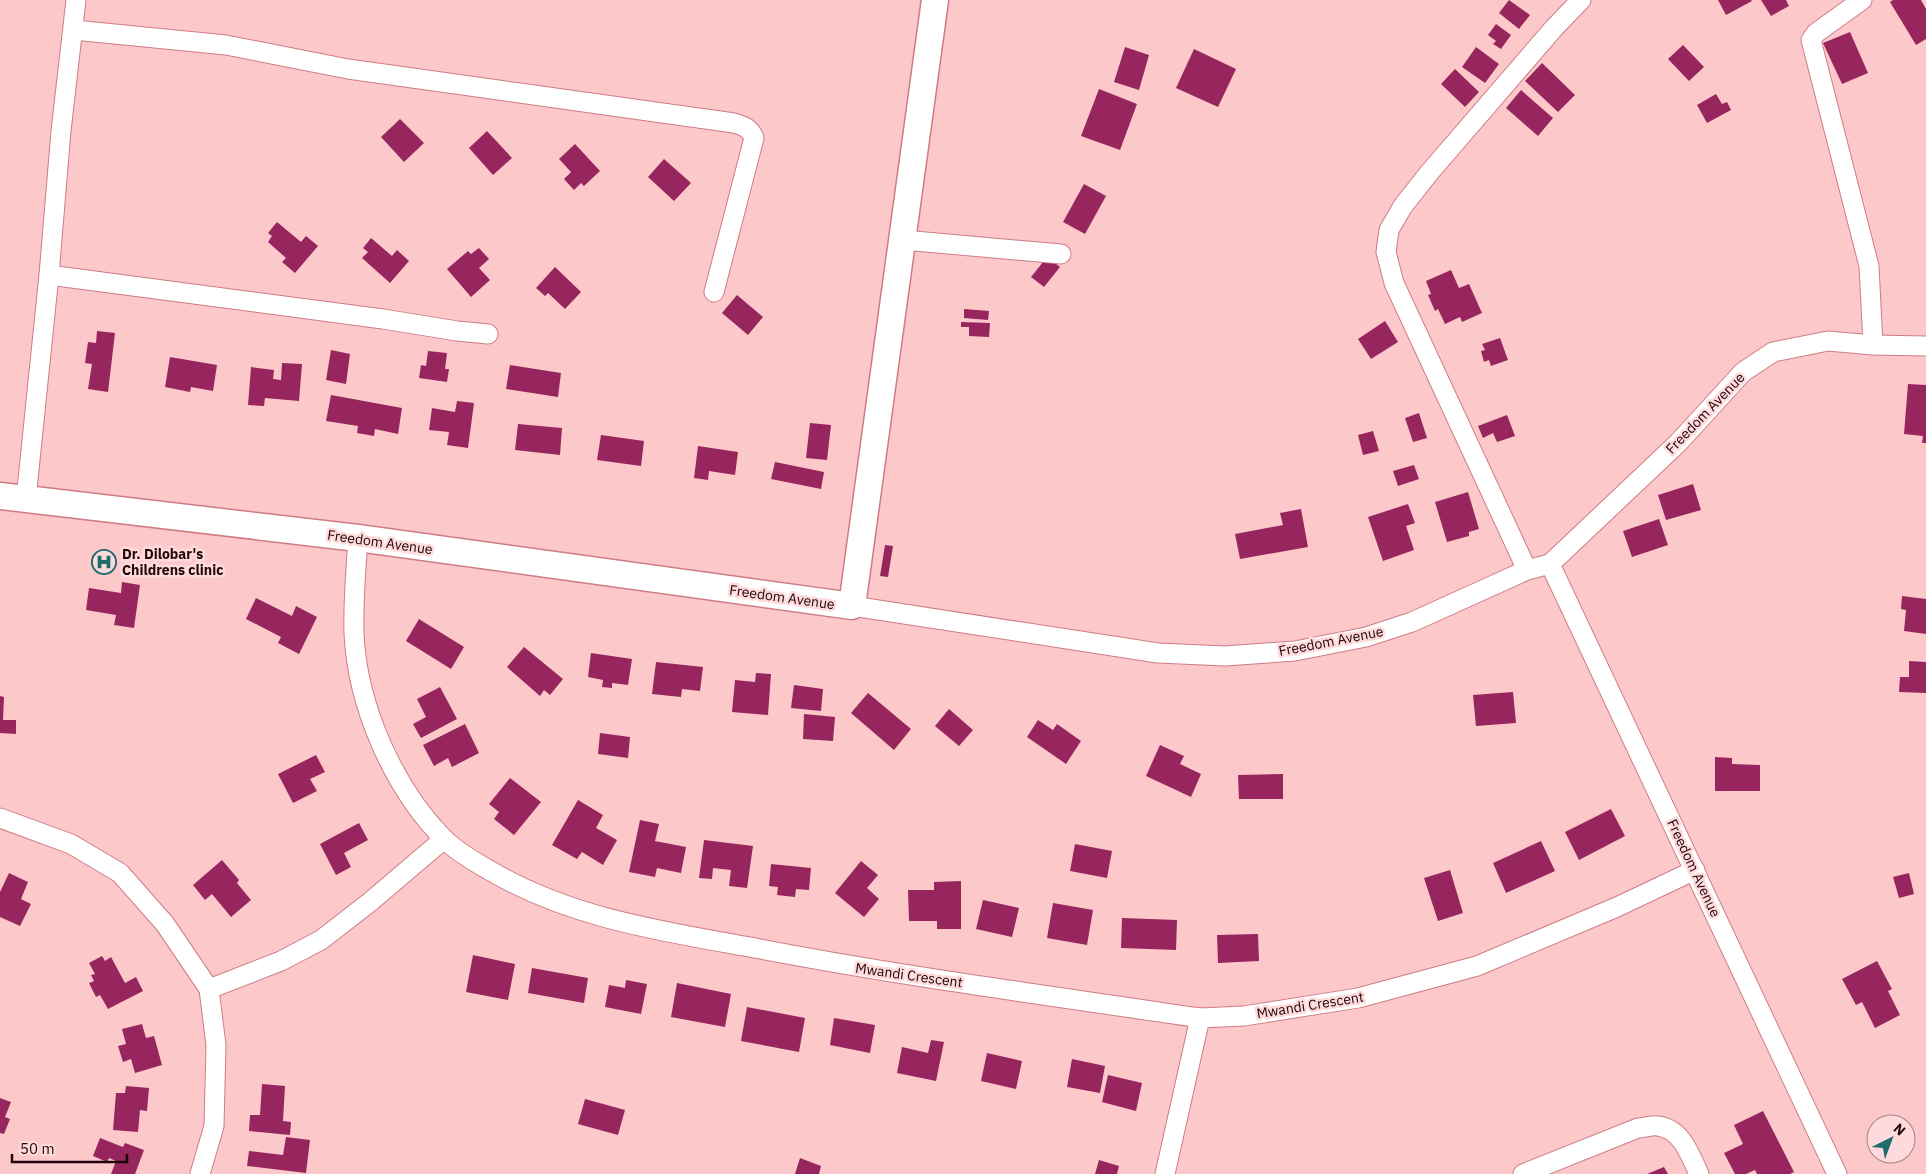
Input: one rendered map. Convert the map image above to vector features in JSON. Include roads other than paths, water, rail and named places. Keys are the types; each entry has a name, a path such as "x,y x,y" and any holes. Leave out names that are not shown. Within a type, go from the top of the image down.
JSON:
{"main road":[{"path":"852,606 935,0"},
{"name":"Freedom Avenue","path":"0,496 358,538 852,606"}],"street":[{"path":"26,499 49,275 61,131 76,0"},
{"path":"1527,570 1394,283 1386,252 1389,230 1403,206 1429,173 1554,28 1581,0"},
{"path":"1862,0 1816,33 1811,40 1869,266 1873,345"},
{"path":"74,30 226,46 348,68 734,123 744,126 751,132 754,138 714,292"},
{"path":"903,240 1061,254"},
{"path":"49,275 488,334"},
{"name":"Freedom Avenue","path":"852,606 1158,653 1225,656 1295,650 1366,637 1412,622 1527,570 1550,564 1678,443 1743,372 1773,352 1804,344 1828,341 1873,345 1926,346"},
{"name":"Mwandi Crescent","path":"358,538 354,633 359,676 371,720 388,760 413,801 444,839 473,861 510,883 552,902 614,920 834,964 1200,1018 1244,1016 1358,998 1477,966 1617,907 1695,870"},
{"name":"Freedom Avenue","path":"1550,564 1838,1174"},
{"path":"0,818 71,844 120,873 165,924 209,988 216,1045 214,1126 200,1174"},
{"path":"209,988 281,961 321,940 370,902 444,839"},
{"path":"1165,1174 1200,1018"},
{"path":"1523,1174 1638,1128 1657,1125 1672,1131 1683,1140 1699,1174"}],"place":[{"name":"Dr. Dilobar's Childrens clinic","path":"104,562"}]}
